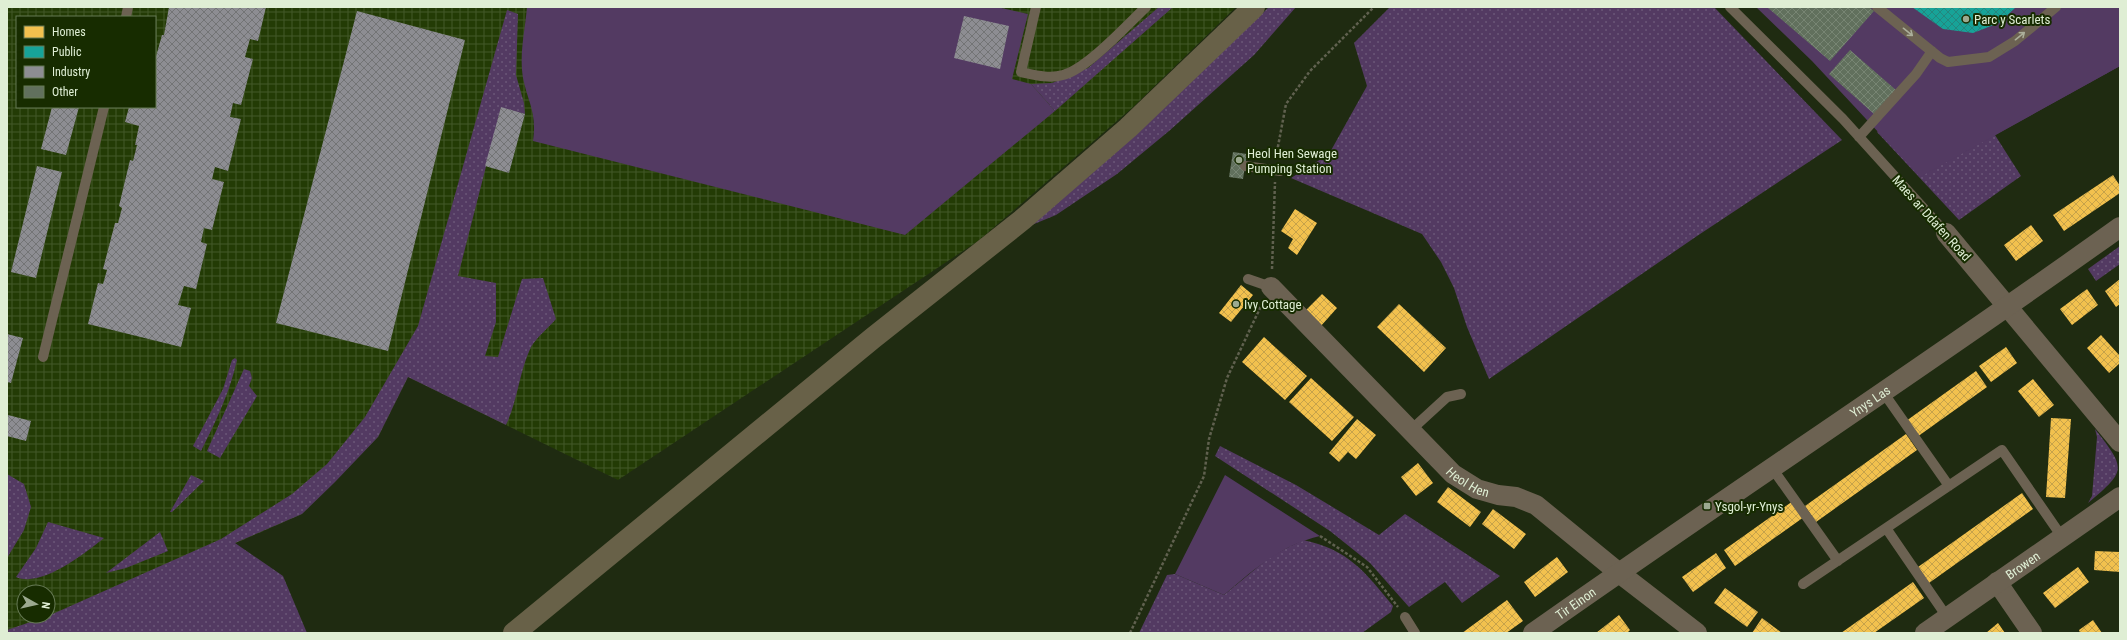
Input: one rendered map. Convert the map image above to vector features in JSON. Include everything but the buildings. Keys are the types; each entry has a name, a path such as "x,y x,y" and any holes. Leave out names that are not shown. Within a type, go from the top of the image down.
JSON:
{"main road":[{"path":"514,633 873,338 1022,220 1128,128 1254,7"}],"street":[{"name":"Ynys Las","path":"1618,572 2009,306 2120,228"},
{"name":"Maes ar Ddafen Road","path":"1946,232 2009,306 2120,442"},
{"name":"Heol Hen","path":"1271,287 1453,474 1477,489 1498,495 1516,497 1536,505 1618,572 1697,633"},
{"name":"Browen","path":"1924,633 2120,496"},
{"name":"Tir Einon","path":"1533,633 1618,572"},
{"path":"1997,582 2032,633"}],"lane":[{"path":"1036,7 1021,72 1043,77 1064,75 1085,63 1146,7"},
{"name":"Maes ar Ddafen Road","path":"1730,7 1859,137 1946,232"},
{"path":"1877,7 1948,62 1989,57 2015,41 2056,7"},
{"path":"1859,137 1916,74 1932,51"},
{"path":"43,357 104,108"},
{"path":"1245,166 1278,170"},
{"path":"1248,279 1271,287"},
{"path":"1883,392 1948,486"},
{"path":"1411,430 1447,397 1461,394"},
{"path":"1803,584 2002,450 2062,537"},
{"path":"1772,468 1838,561"},
{"path":"1886,528 1947,617"},
{"path":"1405,617 1415,633"}],"path":[{"path":"1130,633 1204,476 1209,439 1227,378 1252,322 1271,287 1278,170 1286,104 1310,71 1374,7"},
{"path":"1320,536 1368,567 1405,617"}],"shaded area":[{"path":"7,7 1236,7 1133,107 978,241 618,480 408,377 378,437 302,514 56,622 56,584 16,584 16,624 52,624 32,633 7,633"},
{"path":"527,7 997,7 1028,14 1012,79 1031,84 1055,111 905,235 533,141 533,115 525,87 522,69 522,51"},
{"path":"1159,7 1173,7 1055,111 1031,84 1052,83 1088,68"},
{"path":"1269,7 1296,7 1254,55 1169,131 1117,174 1056,215 1022,229 1194,79"},
{"path":"1390,7 1714,7 1842,140 1697,236 1489,379 1467,327 1454,288 1441,262 1422,234 1291,178 1329,154 1367,86 1354,43"},
{"path":"1756,7 2120,7 2120,66 1920,177 1812,61"},
{"path":"2120,7 2120,66 1995,135 2021,176 1959,220 1877,132 1893,113"},
{"path":"507,10 518,14 516,75 524,103 525,114 501,108 458,276 496,283 496,322 485,356 498,357 522,279 543,278 556,319 539,336 531,347 506,425 408,377 378,437 302,514 235,543 283,576 307,633 7,633 7,630 25,624 56,624 56,612 221,539 292,494 327,464 365,417 418,326"},
{"path":"2120,246 2120,264 2096,281 2088,269"},
{"path":"235,358 237,360 226,395 201,451 193,446 223,389 232,360"},
{"path":"244,369 250,371 252,378 249,386 257,396 220,458 207,451"},
{"path":"2095,429 2117,461 2118,469 2116,476 2110,483 2088,503 2092,496 2097,437"},
{"path":"1220,446 1296,485 1379,535 1405,514 1500,576 1462,603 1445,582 1409,607 1370,563 1330,531 1215,456"},
{"path":"7,474 24,484 31,507 24,530 7,558"},
{"path":"191,475 204,481 172,512 170,512"},
{"path":"1225,475 1320,536 1306,540 1280,552 1246,576 1224,595 1175,574"},
{"path":"48,522 104,538 62,568 50,574 37,578 26,579 16,577 36,548"},
{"path":"160,532 168,551 126,568 106,573"},
{"path":"1303,540 1319,544 1344,556 1364,572 1393,606 1391,612 1362,633 1139,633 1167,575 1175,574 1224,595 1271,556"}],"place":[{"name":"Parc y Scarlets","path":"1966,19"},
{"name":"Heol Hen Sewage Pumping Station","path":"1239,160"},
{"name":"Ivy Cottage","path":"1236,304"},
{"name":"Ysgol-yr-Ynys","path":"1707,506"}]}
